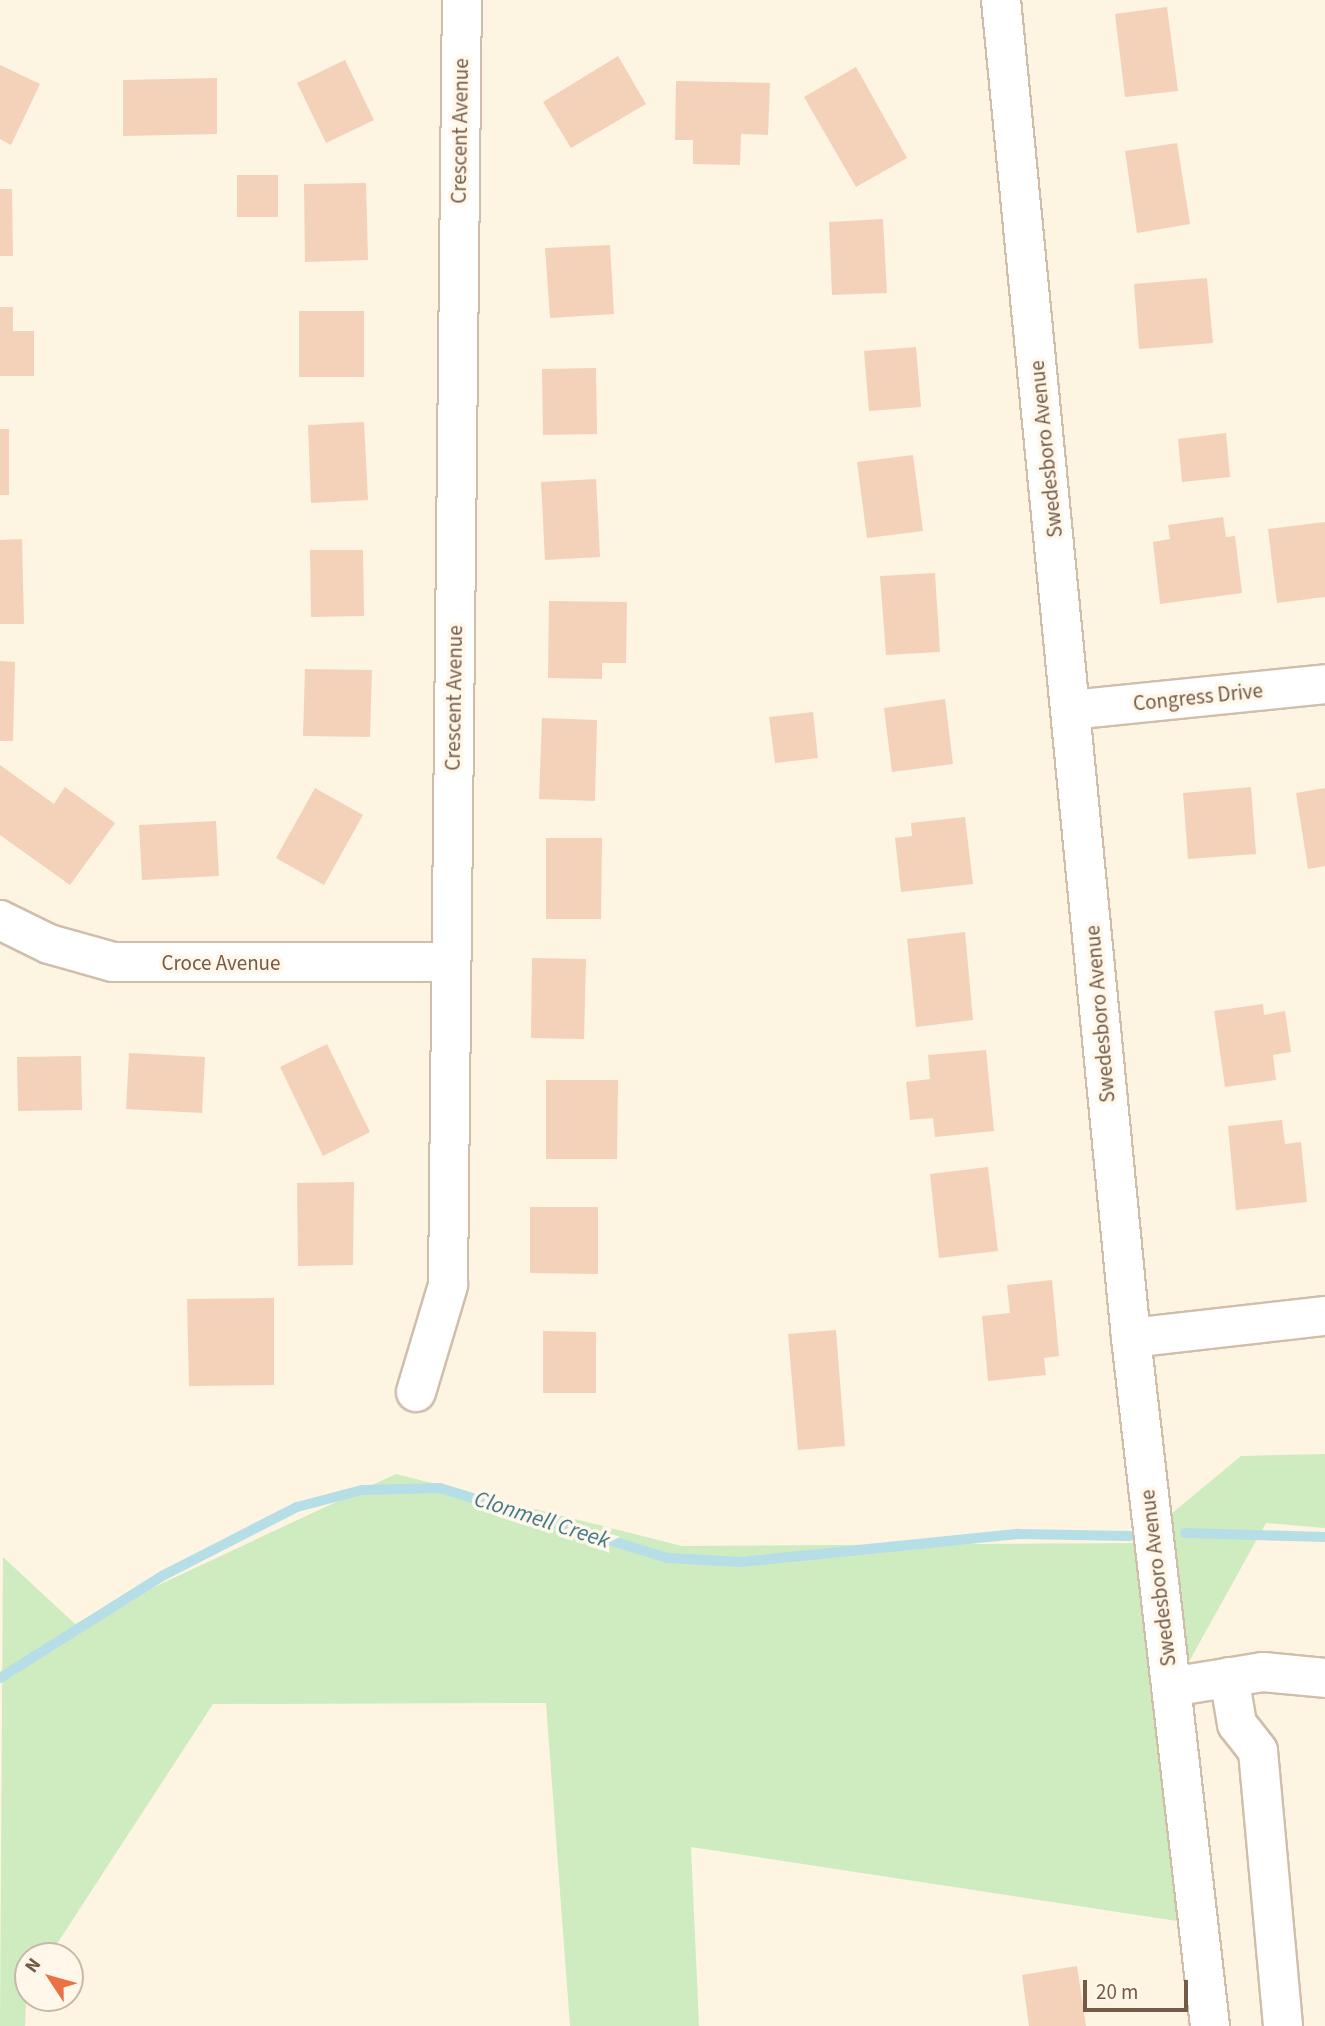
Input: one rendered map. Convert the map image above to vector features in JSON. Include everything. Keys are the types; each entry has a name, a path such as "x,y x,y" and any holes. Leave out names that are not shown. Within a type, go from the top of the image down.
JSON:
{"street":[{"name":"Crescent Avenue","path":"416,1392 447,1285 461,0"},
{"name":"Swedesboro Avenue","path":"1001,0 1131,1338 1210,2026"},
{"name":"Congress Drive","path":"1071,710 1325,684"},
{"name":"Croce Avenue","path":"0,920 49,944 113,962 451,962"},
{"path":"1131,1338 1325,1316"},
{"path":"1171,1687 1263,1672 1325,1678"},
{"path":"1229,1677 1237,1724 1258,1751 1283,2026"}],"green space":[{"path":"1325,1454 1325,1528 1266,1523 1156,1721 1177,1921 691,1847 699,2026 570,2026 546,1703 213,1704 58,1942 14,1942 14,2012 26,2012 25,2026 0,2026 3,1557 75,1624 396,1474 682,1546 1136,1543 1241,1456"}],"building":[{"path":"1167,7 1178,91 1125,97 1115,14"},
{"path":"618,56 646,104 571,148 543,102"},
{"path":"345,60 374,120 326,143 297,83"},
{"path":"0,65 40,84 11,145 0,139"},
{"path":"856,67 907,158 856,187 804,97"},
{"path":"217,78 217,134 123,136 123,80"},
{"path":"676,81 770,83 768,135 741,134 740,165 693,164 693,140 675,140"},
{"path":"1177,143 1190,224 1137,233 1125,151"},
{"path":"237,175 278,175 278,217 237,217"},
{"path":"366,183 368,260 305,262 304,184"},
{"path":"0,189 12,189 13,256 0,256"},
{"path":"883,219 887,293 832,295 829,222"},
{"path":"610,245 614,314 550,318 545,248"},
{"path":"1207,278 1213,343 1139,349 1134,284"},
{"path":"0,307 13,307 13,331 34,331 34,376 0,376"},
{"path":"299,311 364,311 364,377 299,377"},
{"path":"916,347 921,407 869,411 864,351"},
{"path":"596,368 597,434 543,435 542,369"},
{"path":"364,422 368,500 311,503 308,425"},
{"path":"0,429 9,429 9,495 0,495"},
{"path":"1226,433 1230,477 1182,482 1178,439"},
{"path":"913,455 923,531 867,538 857,462"},
{"path":"596,479 600,557 545,560 541,482"},
{"path":"1223,517 1226,537 1235,536 1242,593 1160,604 1153,542 1170,539 1168,525"},
{"path":"1325,522 1325,597 1277,603 1268,529"},
{"path":"22,539 24,624 0,624 0,540"},
{"path":"310,550 363,550 364,616 311,617"},
{"path":"935,573 940,652 886,655 880,576"},
{"path":"549,601 627,602 626,663 602,663 602,679 548,678"},
{"path":"0,661 15,662 13,741 0,741"},
{"path":"305,669 372,670 370,737 303,736"},
{"path":"945,699 953,764 892,772 884,708"},
{"path":"813,712 818,758 775,763 769,717"},
{"path":"542,718 597,720 595,801 539,799"},
{"path":"0,765 54,804 65,787 115,823 70,885 0,835"},
{"path":"1251,787 1256,854 1188,859 1183,793"},
{"path":"315,788 363,815 324,885 276,858"},
{"path":"1325,788 1325,866 1308,869 1296,793"},
{"path":"965,817 973,884 901,892 895,838 912,836 911,823"},
{"path":"216,821 219,876 142,880 139,825"},
{"path":"546,838 602,838 601,919 546,919"},
{"path":"965,932 973,1020 916,1027 907,939"},
{"path":"532,958 586,959 584,1039 531,1038"},
{"path":"1263,1004 1264,1015 1285,1011 1291,1052 1273,1055 1276,1080 1225,1087 1214,1011"},
{"path":"327,1044 370,1132 323,1156 280,1067"},
{"path":"986,1050 994,1131 935,1137 933,1118 910,1120 906,1082 930,1079 928,1055"},
{"path":"129,1053 205,1057 202,1113 126,1109"},
{"path":"81,1056 82,1110 18,1111 17,1057"},
{"path":"546,1080 618,1080 617,1159 546,1159"},
{"path":"1282,1120 1285,1144 1301,1142 1307,1202 1236,1210 1228,1126"},
{"path":"988,1167 998,1251 939,1258 930,1174"},
{"path":"354,1182 353,1265 298,1266 297,1183"},
{"path":"530,1207 598,1207 598,1274 530,1273"},
{"path":"1052,1280 1059,1356 1044,1358 1046,1375 988,1381 982,1316 1010,1313 1007,1285"},
{"path":"274,1298 274,1385 189,1386 187,1299"},
{"path":"836,1330 845,1446 798,1450 788,1334"},
{"path":"543,1331 596,1332 596,1393 543,1393"},
{"path":"1077,1966 1086,2026 1029,2026 1022,1975"}],"waterway":[{"name":"Clonmell Creek","path":"0,1678 162,1576 297,1507 362,1490 440,1488 667,1558 741,1562 1019,1534 1130,1536"},
{"name":"Clonmell Creek","path":"1185,1533 1325,1537"}]}
